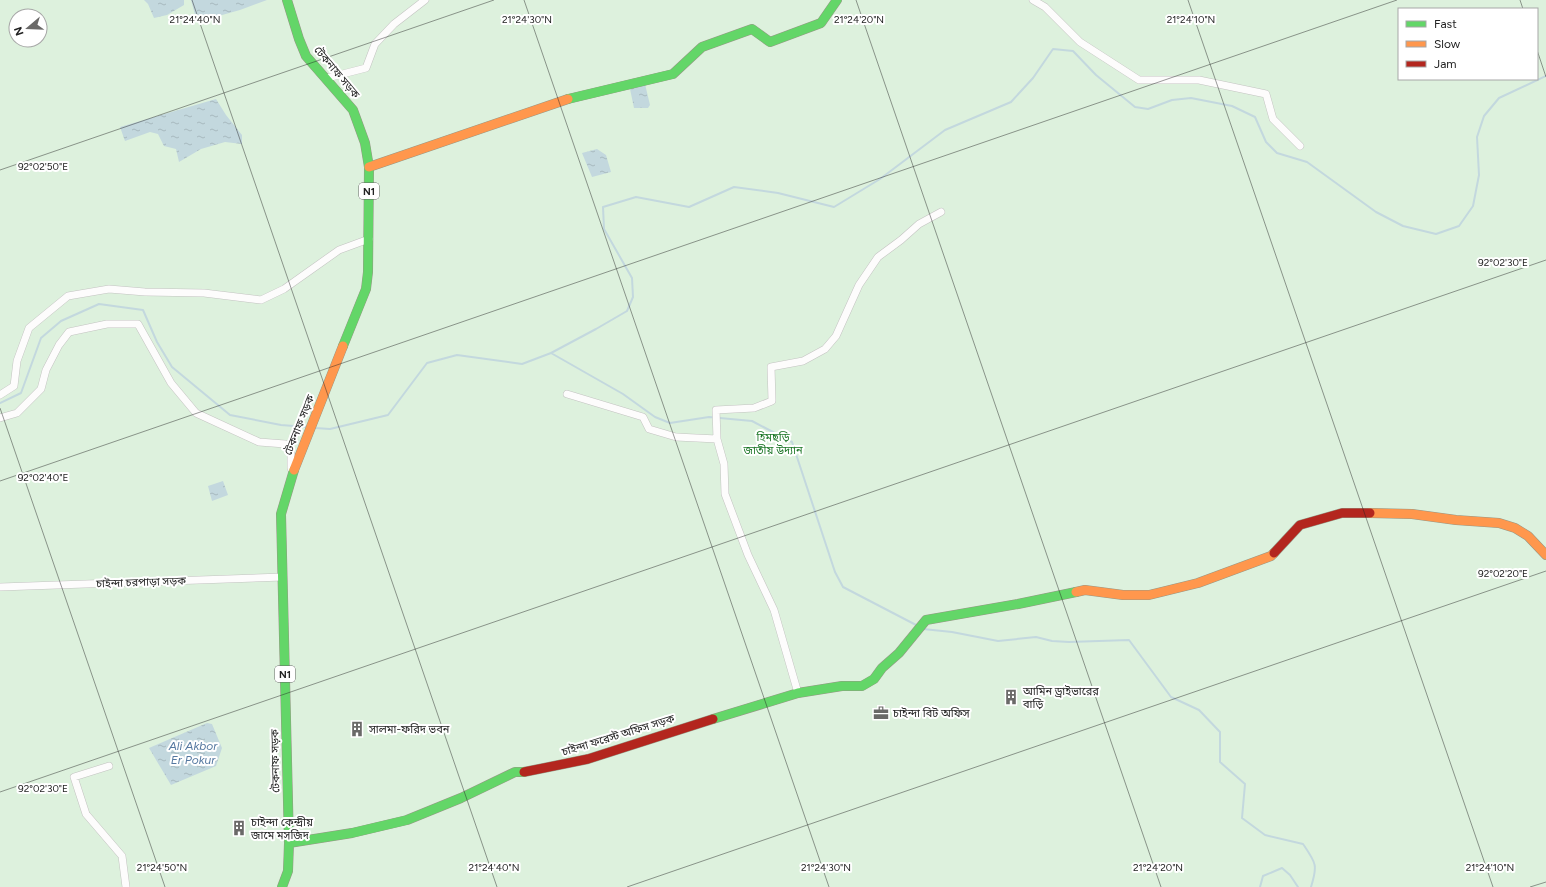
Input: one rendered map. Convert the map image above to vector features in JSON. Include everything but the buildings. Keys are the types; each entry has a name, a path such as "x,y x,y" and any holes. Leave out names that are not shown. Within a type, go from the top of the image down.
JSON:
{"main road":[{"name":"টেকনাফ সড়ক","path":"282,887 288,871 289,843 281,514 291,478 366,289 368,272 369,167 365,143 353,110 327,78 306,56 287,0"},
{"path":"369,167 565,100 673,74 702,48 752,29 770,42 821,23 837,0"},
{"name":"চাইন্দা ফরেস্ট অফিস সড়ক","path":"289,843 352,833 407,820 461,798 515,772 528,772 588,759 798,693 842,686 862,686 874,679 882,668 899,653 926,620 1018,604 1085,590 1123,595 1149,595 1198,583 1271,556 1300,525 1342,514 1412,514 1456,520 1499,523 1515,528 1528,536 1546,555"}],"street":[{"path":"327,78 366,68 375,44 394,24 425,0"},
{"path":"1033,0 1045,7 1080,42 1140,80 1199,80 1266,94 1273,120 1300,146"},
{"path":"798,693 774,610 748,555 726,494 724,464 717,439 716,410 754,408 772,401 771,367 804,362 825,349 836,336 859,285 878,257 919,224 941,212"},
{"path":"0,395 14,386 18,361 29,328 68,296 109,289 145,292 204,293 261,300 284,289 339,250 368,239"},
{"path":"0,418 17,414 41,389 46,370 59,345 69,332 107,324 138,324 171,383 196,413 259,442 285,444 291,450 291,478"},
{"path":"567,394 643,417 649,429 676,437 717,439"},
{"name":"চাইন্দা চরপাড়া সড়ক","path":"0,587 283,577"},
{"path":"109,766 74,777 86,814 122,856 126,887"}],"green space":[{"name":"হিমছড়ি জাতীয় উদ্যান","path":"0,0 1546,0 1546,887 0,887"}],"water":[{"path":"144,0 184,0 184,5 167,15 154,18 148,4"},
{"path":"191,0 267,0 240,10 197,22"},
{"path":"645,84 650,105 648,108 634,108 630,89"},
{"path":"216,99 226,115 242,135 242,144 225,142 201,149 179,162 176,149 164,146 158,134 150,132 125,141 120,127"},
{"path":"597,149 606,155 611,172 592,177 582,153"},
{"path":"223,481 228,495 212,501 208,486"},
{"name":"Ali Akbor Er Pokur","path":"207,723 212,724 222,748 216,766 171,785 149,748"}],"waterway":[{"path":"315,428 330,429 388,415 427,363 457,355 522,364 551,353 627,311 633,297 632,278 604,229 603,207 636,197 689,207 734,187 778,193 834,207 880,179 945,130 1011,102 1033,78 1053,49 1073,51 1096,75 1135,107 1148,109 1172,100 1191,98 1232,106 1255,117 1266,142 1277,153 1307,162 1376,212 1403,226 1436,234 1459,226 1473,206 1479,175 1477,137 1484,116 1499,98 1537,80"},
{"path":"1538,80 1546,76"},
{"path":"0,403 21,393 41,338 61,321 99,304 143,310 157,342 172,367 230,415 281,425 307,427"},
{"path":"551,353 623,394 655,417 670,423 709,417 752,421 792,442 835,572 843,587 918,626"},
{"path":"923,629 952,632 998,641 1036,637 1052,641 1069,642 1129,640 1171,697 1199,710 1220,732 1220,762 1245,784 1242,818 1265,835 1303,844 1313,860 1315,869 1311,887"},
{"path":"1260,887 1263,876 1282,868 1290,875 1298,887"}],"traffic: fast":[{"path":"287,0 306,56 353,110 365,143 369,167 368,272 366,289 343,346"},
{"path":"568,99 673,74 702,47 752,29 770,42 821,23 837,0"},
{"path":"282,887 288,871 289,843 281,514 294,470"},
{"path":"713,719 798,693 842,686 862,686 874,679 882,668 899,653 926,620 1076,592"},
{"path":"289,843 352,833 407,820 461,798 515,772 524,772"}],"traffic: slow":[{"path":"369,167 568,99"},
{"path":"294,470 343,346"},
{"path":"1370,513 1412,514 1456,520 1499,523 1515,528 1528,536 1546,555"},
{"path":"1076,592 1085,590 1123,595 1149,595 1198,583 1271,556 1274,553"}],"traffic: jam":[{"path":"1274,553 1300,525 1342,513 1370,513"},
{"path":"524,772 588,759 713,719"}],"place":[{"name":"আমিন ড্রাইভারের বাড়ি","path":"1011,697"},
{"name":"চাইন্দা বিট অফিস","path":"881,713"},
{"name":"সালমা-ফরিদ ভবন","path":"357,729"},
{"name":"চাইন্দা কেন্দ্রীয় জামে মসজিদ","path":"239,828"}]}
